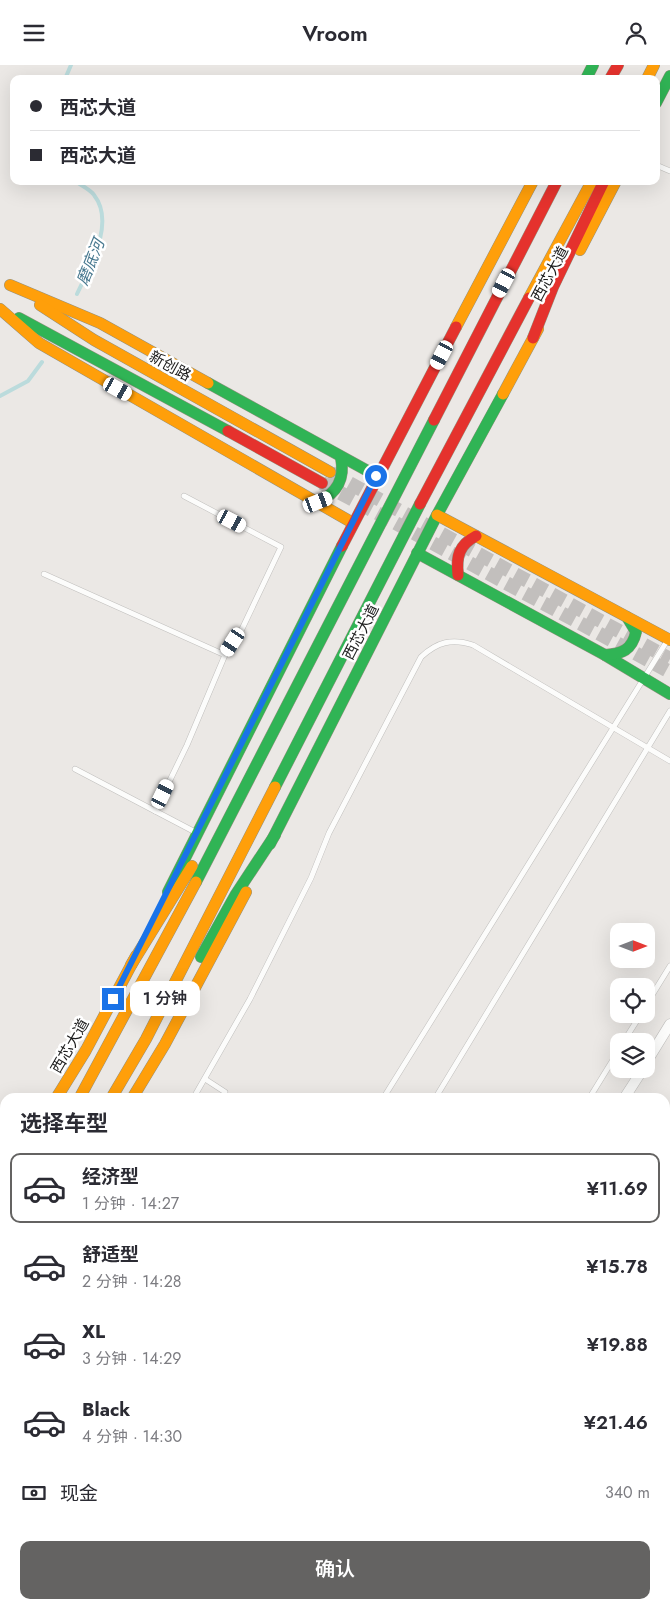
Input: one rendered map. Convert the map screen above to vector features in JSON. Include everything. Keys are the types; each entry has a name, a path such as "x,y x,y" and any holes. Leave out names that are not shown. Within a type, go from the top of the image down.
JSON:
{"main road":[{"path":"660,95 670,76"},
{"name":"西芯大道","path":"59,1093 86,1050 131,965 376,476 531,185"},
{"path":"82,1093 160,950 555,185"},
{"name":"西芯大道","path":"114,1093 146,1039 440,464 590,185"},
{"path":"533,338 553,287 602,185"},
{"name":"西芯大道","path":"135,1093 165,1044 234,916 417,553 614,185"},
{"path":"5,283 100,323 376,476"},
{"name":"新创路","path":"5,283 94,341 330,473"},
{"path":"0,309 39,343 353,523"},
{"name":"新创路","path":"0,309 89,354 322,483"},
{"path":"318,502 331,497 341,481 344,471 341,458"},
{"path":"437,515 669,638"},
{"path":"458,575 456,559 458,550 464,542 476,536"},
{"path":"417,553 605,655 670,693"},
{"path":"605,655 626,652 632,646 636,632 627,617"},
{"path":"131,965 263,750"},
{"path":"146,1039 197,964 236,894 275,835"}],"street":[{"path":"655,1048 670,1024"},
{"path":"628,1093 637,1078"}],"lane":[{"path":"155,811 187,745 225,655 242,629 281,547 184,496"},
{"path":"44,574 225,655"},
{"path":"387,1093 615,728 669,638"},
{"path":"196,1093 250,999 311,878 329,833 412,674 421,657 431,648 448,641 460,641 474,645 670,761"},
{"path":"438,1093 670,711"},
{"path":"75,769 197,833"},
{"path":"655,990 670,966"},
{"path":"592,1093 610,1065"},
{"path":"205,1079 225,1092"}],"waterway":[{"name":"磨底河","path":"67,75 71,65"},
{"name":"磨底河","path":"77,294 98,245 102,219 100,206 94,195 82,185"},
{"name":"磨底河","path":"0,396 28,381 42,362"}],"tunnel":[{"path":"331,473 670,659"},
{"path":"322,483 670,672"}],"traffic: fast":[{"path":"588,75 593,65"},
{"path":"660,95 670,76"},
{"path":"19,318 228,431"},
{"path":"208,383 377,476"},
{"path":"270,844 437,515 503,394"},
{"path":"196,882 434,420"},
{"path":"318,502 335,490 342,472 341,458"},
{"path":"275,787 420,504"},
{"path":"168,892 342,546"},
{"path":"417,553 605,655 670,694"},
{"path":"605,655 621,652 632,643 636,632 627,617"},
{"path":"201,957 236,894 275,835"}],"traffic: slow":[{"path":"649,75 654,65"},
{"path":"456,327 531,185"},
{"path":"529,298 590,185"},
{"path":"580,250 614,185"},
{"path":"10,285 100,323 208,383"},
{"path":"40,305 94,340 330,472"},
{"path":"0,309 39,343 353,523"},
{"path":"503,394 538,329"},
{"path":"437,515 670,640"},
{"path":"114,1093 146,1039 275,787"},
{"path":"131,965 192,866"},
{"path":"82,1093 196,882"},
{"path":"135,1093 165,1044 246,892"},
{"path":"59,1093 86,1050 136,956"}],"traffic: jam":[{"path":"612,75 618,65"},
{"path":"434,420 555,185"},
{"path":"533,338 553,287 602,185"},
{"path":"420,504 529,298"},
{"path":"342,546 456,327"},
{"path":"228,431 322,483"},
{"path":"458,575 458,557 462,547 476,536"}],"route":[{"path":"113,999 376,476"}]}
